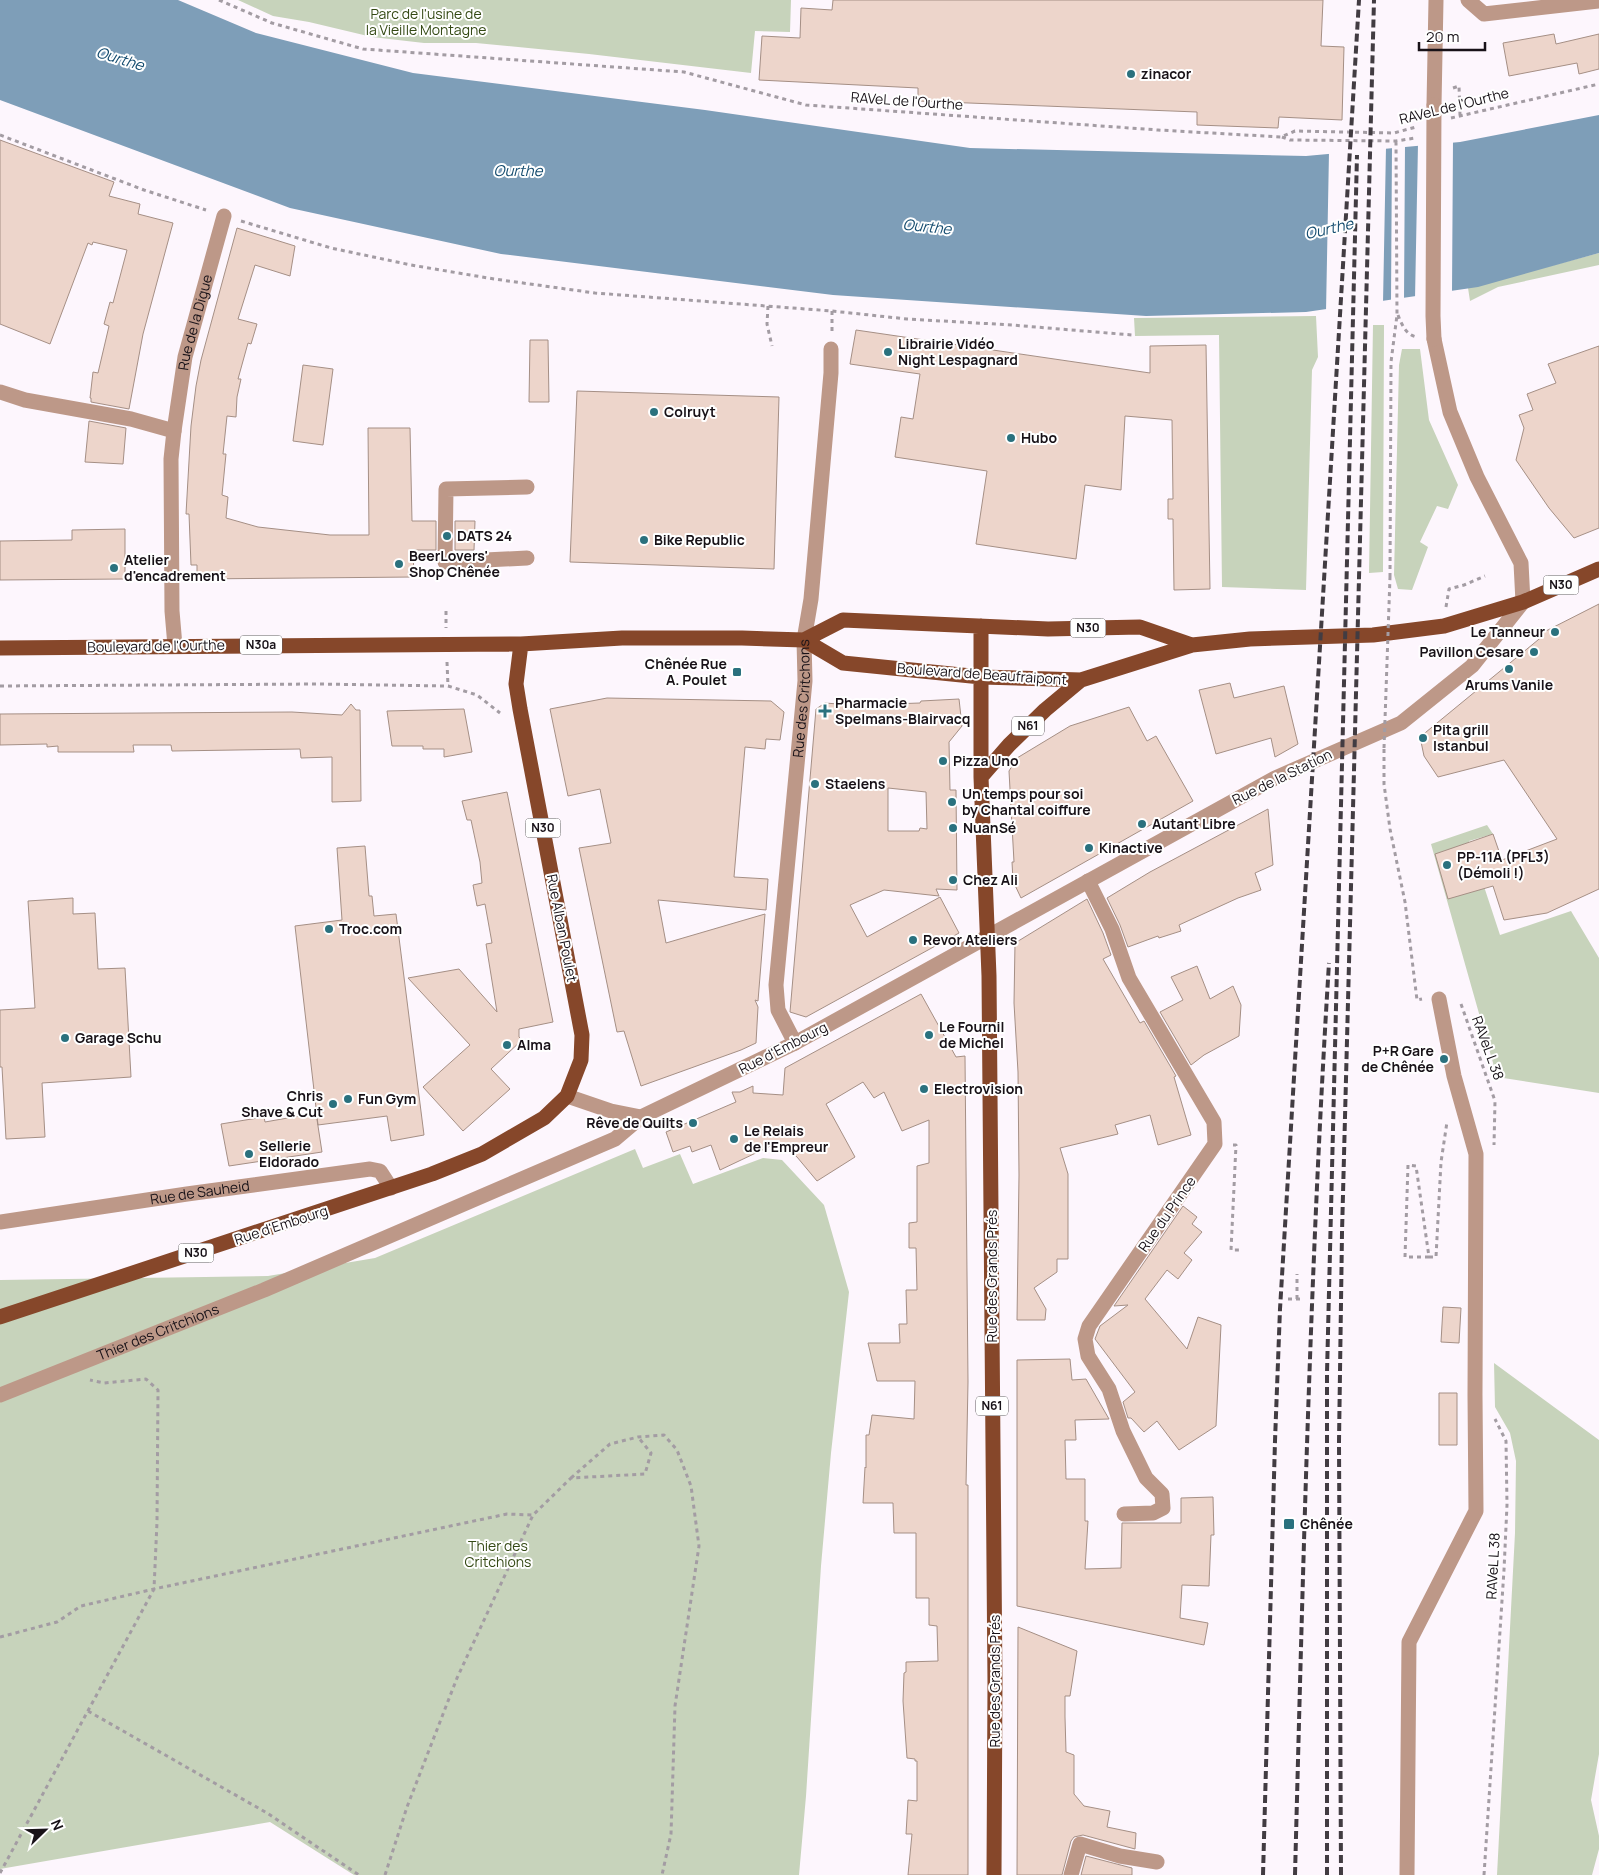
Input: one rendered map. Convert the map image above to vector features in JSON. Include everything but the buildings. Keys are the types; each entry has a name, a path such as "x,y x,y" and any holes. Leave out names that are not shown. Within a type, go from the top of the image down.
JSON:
{"main road":[{"name":"Rue de la Station","path":"1523,602 1599,569"},
{"name":"Boulevard de Beaufraipont","path":"804,640 842,663 980,677 1081,680 1192,645 1250,639 1391,633 1444,626 1523,602"},
{"name":"Boulevard de Beaufraipont","path":"521,644 622,638 681,637 804,640 843,620 1048,629 1140,627 1192,645"},
{"name":"Rue des Grands Prés","path":"981,626 981,777 989,936 996,1683 994,1875"},
{"name":"Boulevard de l'Ourthe","path":"0,648 521,644"},
{"name":"Rue Alban Poulet","path":"391,1188 482,1154 544,1118 567,1096 581,1060 582,1035 516,684 521,644"},
{"name":"N61","path":"981,777 1009,745 1045,710 1081,680"},
{"name":"Rue d'Embourg","path":"0,1317 391,1188"}],"street":[{"path":"1436,0 1433,316 1429,339 1450,412 1477,477 1521,563 1523,602"},
{"path":"1468,0 1484,14 1599,1"},
{"name":"Rue de la Digue","path":"175,646 172,611 171,459 174,431 186,357 224,216"},
{"name":"Rue des Critchons","path":"795,1043 778,1010 776,985 805,681 804,640 811,599 832,350"},
{"path":"0,392 25,400 132,419 174,431"},
{"path":"527,487 446,488 445,562 527,558"},
{"name":"Rue de la Station","path":"989,936 1275,778 1401,723 1472,666 1523,602"},
{"path":"1088,882 1112,930 1129,978 1214,1122 1215,1144"},
{"name":"Rue d'Embourg","path":"641,1118 795,1043 989,936"},
{"path":"1407,1875 1409,1642 1476,1511 1476,1154 1454,1076 1439,999"},
{"path":"567,1096 612,1111 641,1118"},
{"name":"Thier des Critchions","path":"0,1395 264,1290 579,1155 615,1139 641,1118"},
{"name":"Rue du Prince","path":"1124,1514 1153,1513 1163,1508 1162,1494 1146,1478 1130,1446 1108,1389 1088,1356 1085,1339 1089,1326 1215,1144"},
{"name":"Rue de Sauheid","path":"0,1222 370,1169 380,1171 391,1188"},
{"path":"1071,1875 1080,1844 1120,1856 1157,1862"}],"path":[{"name":"RAVeL de l'Ourthe","path":"219,0 272,23 363,49 684,72 806,104 1158,130 1281,137 1295,131 1394,133 1418,127"},
{"name":"RAVeL de l'Ourthe","path":"1443,120 1599,84"},
{"path":"1453,96 1453,86 1459,86 1460,115"},
{"path":"0,135 144,190 224,216 331,248 411,265 595,293 855,313 906,319 1012,325 1132,335"},
{"path":"1281,137 1290,140 1396,141 1418,137"},
{"path":"1396,141 1397,315 1391,362 1390,577 1384,784 1390,829 1405,902 1418,1000"},
{"path":"768,306 767,324 772,346"},
{"path":"1397,315 1404,329 1412,336 1429,339"},
{"path":"1449,589 1485,576"},
{"path":"0,686 318,684 448,686 477,695 500,713"},
{"name":"RAVeL L 38","path":"1439,999 1458,997 1495,1101 1494,1126"},
{"path":"1429,1257 1416,1166 1408,1165 1405,1257 1429,1257 1436,1257 1441,1162 1448,1115"},
{"path":"1215,1144 1236,1145 1231,1250 1241,1250"},
{"path":"1297,1274 1297,1299"},
{"path":"1288,1299 1304,1299"},
{"path":"0,1873 154,1589 158,1522 158,1390 146,1379 104,1382 86,1379 76,1365"},
{"name":"RAVeL L 38","path":"1484,1875 1507,1505 1506,1441 1494,1418"},
{"path":"385,1875 407,1807 457,1678 533,1515 610,1444 638,1437 664,1435 677,1450 691,1486 699,1546 675,1706 671,1834 662,1875"},
{"path":"571,1478 645,1474 651,1453 638,1437"},
{"path":"0,1637 58,1622 81,1606 154,1589 507,1514 533,1515"},
{"path":"88,1712 266,1813 359,1875"}],"green space":[{"name":"Parc de l'usine de la Vieille Montagne","path":"238,0 791,0 790,32 755,31 751,73 476,43 424,43 372,37 309,22 273,16"},
{"path":"1599,253 1599,265 1498,287 1470,301 1468,288"},
{"path":"1316,316 1318,357 1312,370 1306,590 1222,587 1219,335 1135,336 1134,318"},
{"path":"1373,325 1384,325 1383,572 1369,573"},
{"path":"1402,349 1420,349 1429,420 1458,485 1448,509 1437,506 1420,542 1428,547 1412,590 1398,589 1394,575 1399,365"},
{"path":"1487,825 1493,834 1469,841 1500,935 1571,911 1599,958 1599,1093 1497,1077 1431,844"},
{"name":"Thier des Critchions","path":"635,1149 643,1168 680,1154 693,1184 763,1158 782,1160 824,1205 849,1292 831,1453 821,1566 799,1875 354,1875 270,1822 0,1869 0,1280 268,1276 375,1258"},
{"path":"1494,1363 1599,1440 1599,1754 1591,1800 1599,1836 1599,1849 1592,1875 1497,1875 1515,1533 1516,1461 1510,1433 1495,1407"}],"water":[{"name":"Ourthe","path":"0,0 178,0 256,33 413,73 705,110 970,148 1306,156 1460,142 1599,115 1599,253 1478,287 1306,312 1146,316 833,295 501,254 290,208 0,100"}],"pier":[{"path":"1453,140 1452,293 1415,299 1418,144"},
{"path":"1405,145 1404,300 1391,302 1392,146"},
{"path":"1386,147 1383,303 1326,312 1329,152"}],"railway":[{"path":"1263,1875 1280,1309 1359,0"},
{"path":"1341,1875 1339,1442 1342,1233 1374,0"},
{"path":"1327,1875 1327,1373 1357,155"},
{"path":"1295,1875 1312,1305 1329,963"}],"place":[{"name":"zinacor","path":"1131,74"},
{"name":"Librairie Vidéo Night Lespagnard","path":"888,352"},
{"name":"Colruyt","path":"654,412"},
{"name":"Hubo","path":"1011,438"},
{"name":"DATS 24","path":"447,536"},
{"name":"Bike Republic","path":"644,540"},
{"name":"BeerLovers' Shop Chênée","path":"399,564"},
{"name":"Atelier d'encadrement","path":"114,568"},
{"name":"Le Tanneur","path":"1555,632"},
{"name":"Pavillon Cesare","path":"1534,652"},
{"name":"Arums Vanile","path":"1509,669"},
{"name":"Chênée Rue A. Poulet","path":"737,672"},
{"name":"Pharmacie Spelmans-Blairvacq","path":"825,711"},
{"name":"Pita grill Istanbul","path":"1423,738"},
{"name":"Pizza Uno","path":"943,761"},
{"name":"Staelens","path":"815,784"},
{"name":"Un temps pour soi by Chantal coiffure","path":"952,802"},
{"name":"Autant Libre","path":"1142,824"},
{"name":"NuanSé","path":"953,828"},
{"name":"Kinactive","path":"1089,848"},
{"name":"PP-11A (PFL3) (Démoli !)","path":"1447,865"},
{"name":"Chez Ali","path":"953,880"},
{"name":"Troc.com","path":"329,929"},
{"name":"Revor Ateliers","path":"913,940"},
{"name":"Le Fournil de Michel","path":"929,1035"},
{"name":"Garage Schu","path":"65,1038"},
{"name":"Alma","path":"507,1045"},
{"name":"P+R Gare de Chênée","path":"1444,1059"},
{"name":"Electrovision","path":"924,1089"},
{"name":"Fun Gym","path":"348,1099"},
{"name":"Chris Shave & Cut","path":"333,1104"},
{"name":"Rêve de Quilts","path":"693,1123"},
{"name":"Le Relais de l'Empreur","path":"734,1139"},
{"name":"Sellerie Eldorado","path":"249,1154"},
{"name":"Chênée","path":"1289,1524"}]}
